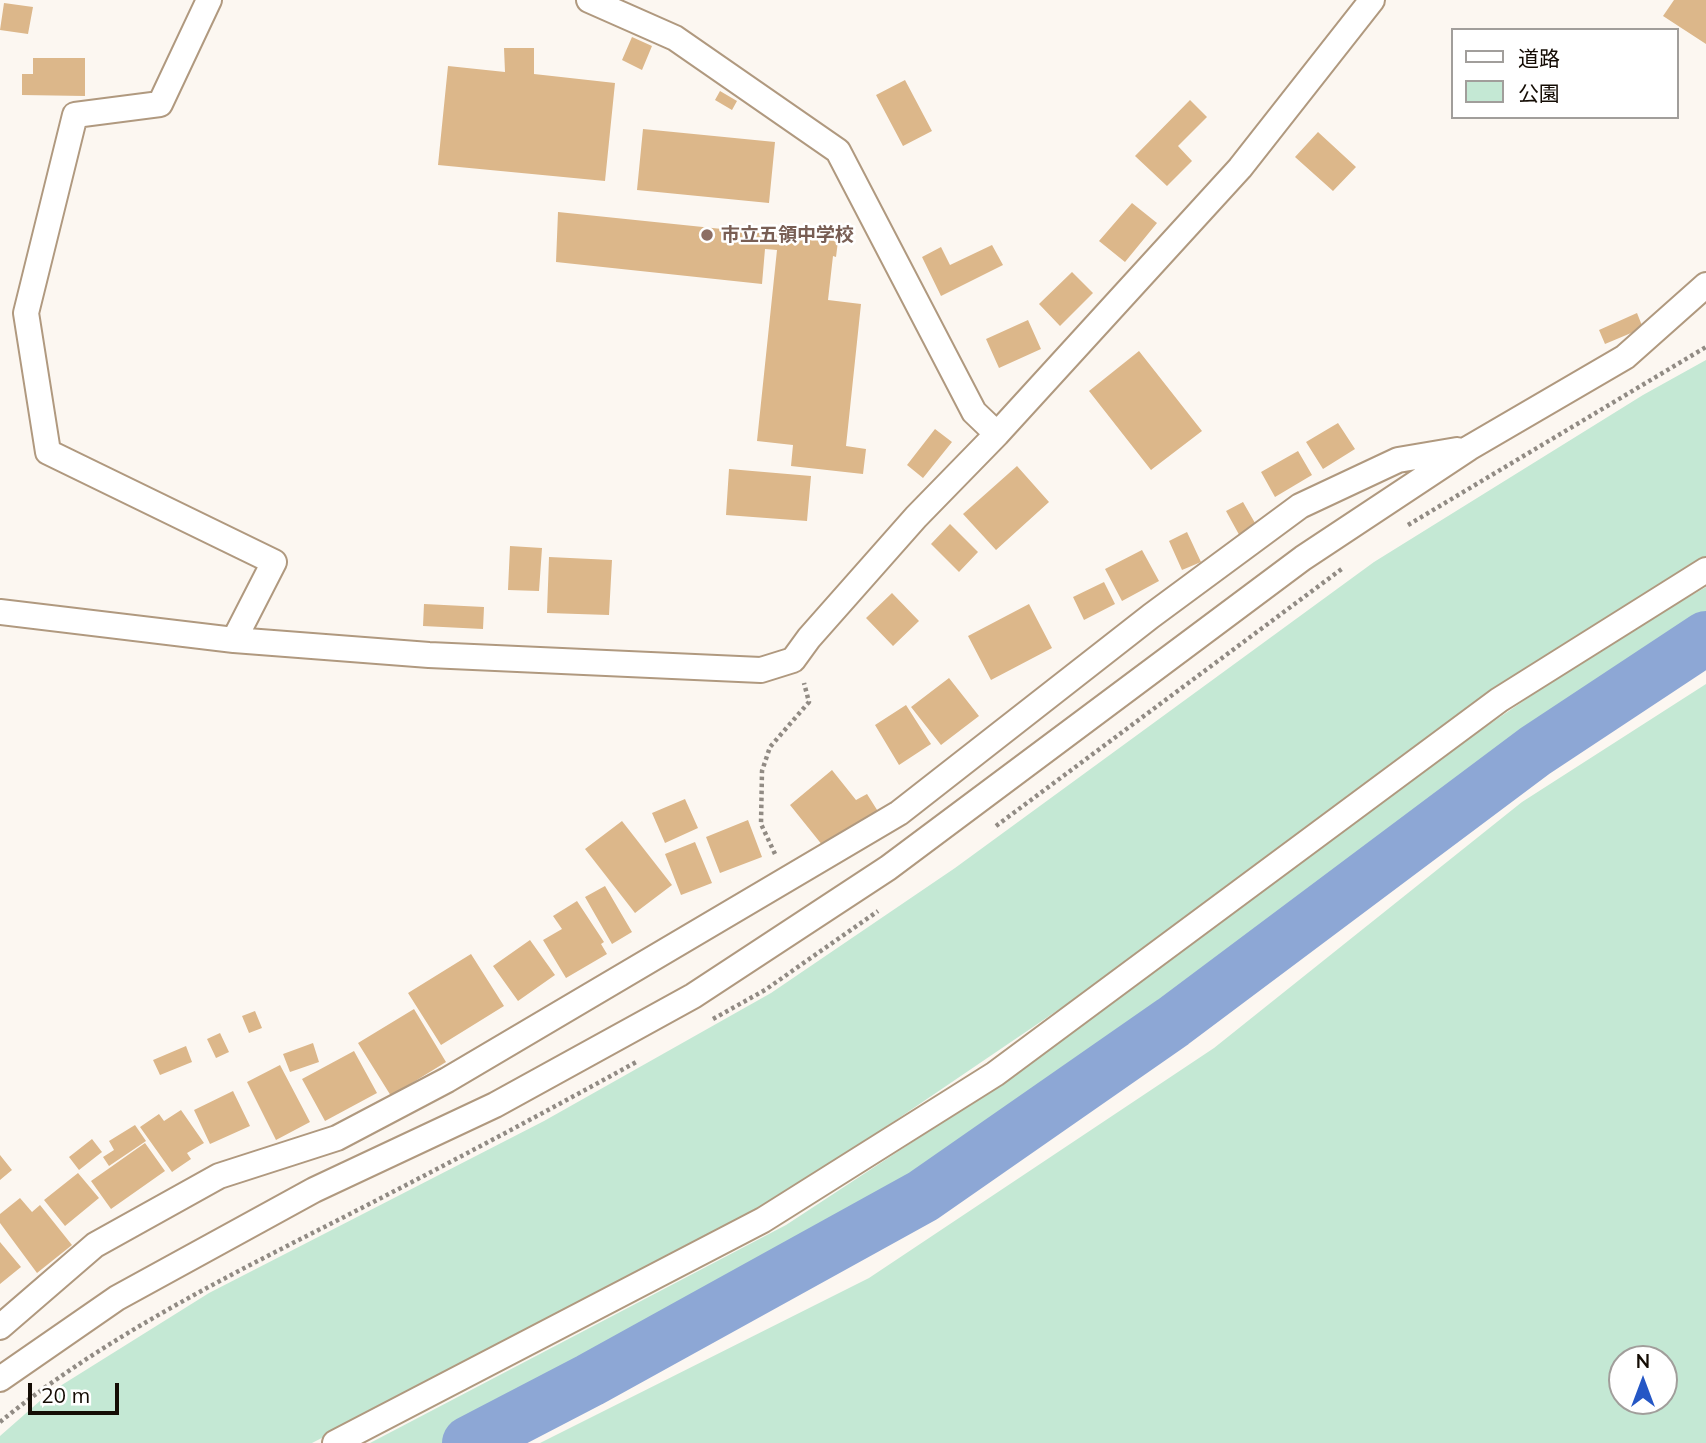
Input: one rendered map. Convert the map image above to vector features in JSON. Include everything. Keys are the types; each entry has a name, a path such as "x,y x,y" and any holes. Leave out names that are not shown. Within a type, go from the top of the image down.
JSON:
{"street":[{"path":"209,0 160,104 75,115 26,313 48,452 274,562 234,640"},
{"path":"589,0 675,38 838,150 974,412 997,434"},
{"path":"0,612 234,640 429,655 761,670 793,660 809,638 916,517 997,434 1240,168 1372,0"},
{"path":"0,1379 117,1298 314,1190 495,1105 693,996 888,868 1303,558 1468,448 1625,357 1706,285"},
{"path":"0,1327 95,1245 219,1177 337,1138 447,1080 899,813 1151,616 1300,506 1398,460 1468,448"},
{"path":"335,1443 763,1220 995,1074 1499,700 1706,570"}],"path":[{"path":"786,880 761,824 762,771 770,747 809,702 803,679 793,660"}],"green space":[{"path":"1706,360 1706,561 1089,989 815,1175 659,1265 312,1443 0,1443 0,1436 49,1393 209,1293 544,1121 771,993 955,868 1374,562 1643,395"},
{"path":"1706,587 1706,629 1511,758 948,1172 757,1281 455,1443 370,1443 786,1225 972,1103 1415,775 1607,644"},
{"path":"1706,684 1706,1443 540,1443 869,1278 1214,1048 1522,802"}],"building":[{"path":"1674,0 1706,0 1706,44 1663,16"},
{"path":"4,3 33,7 28,34 0,30"},
{"path":"632,37 652,46 642,70 622,60"},
{"path":"504,48 534,48 534,74 615,83 605,181 438,165 448,66 505,72"},
{"path":"33,58 85,58 85,96 22,95 22,74 33,74"},
{"path":"905,80 932,131 903,146 876,95"},
{"path":"720,91 737,101 732,110 715,100"},
{"path":"1190,100 1207,117 1178,146 1192,161 1167,186 1135,156"},
{"path":"643,129 775,142 769,203 637,190"},
{"path":"1318,132 1356,167 1333,191 1295,157"},
{"path":"1132,203 1157,223 1125,262 1099,241"},
{"path":"558,212 838,241 836,257 833,256 828,300 861,304 846,446 866,449 863,474 791,466 793,445 757,441 777,250 765,249 762,284 556,262"},
{"path":"992,245 1003,265 941,296 922,257 941,247 950,265"},
{"path":"1072,272 1093,293 1060,326 1039,304"},
{"path":"1637,313 1643,328 1605,344 1599,330"},
{"path":"1028,320 1041,349 999,368 986,339"},
{"path":"1139,351 1202,431 1151,470 1089,391"},
{"path":"1338,423 1355,449 1323,469 1306,442"},
{"path":"935,429 952,442 923,478 907,465"},
{"path":"1298,451 1312,475 1275,497 1261,472"},
{"path":"1017,466 1049,502 996,550 963,514"},
{"path":"729,469 811,476 807,521 726,515"},
{"path":"1243,502 1259,530 1242,540 1226,511"},
{"path":"950,524 978,552 959,572 931,544"},
{"path":"1187,532 1201,562 1182,570 1169,541"},
{"path":"510,546 542,548 539,591 508,590"},
{"path":"1142,550 1159,581 1122,601 1105,569"},
{"path":"549,557 612,560 609,615 547,613"},
{"path":"1104,582 1115,604 1084,620 1073,597"},
{"path":"892,593 919,621 893,646 866,618"},
{"path":"424,604 484,607 483,629 423,626"},
{"path":"1029,604 1052,648 991,680 968,636"},
{"path":"949,678 979,716 941,745 911,707"},
{"path":"906,705 931,744 899,765 875,725"},
{"path":"832,770 856,800 867,794 879,813 823,846 790,805"},
{"path":"685,799 698,828 665,843 652,813"},
{"path":"748,820 762,857 720,873 706,837"},
{"path":"622,821 672,885 635,913 585,849"},
{"path":"695,842 712,883 681,895 665,854"},
{"path":"605,886 632,932 612,944 585,897"},
{"path":"577,901 604,942 601,944 607,954 566,978 543,940 562,929 553,916"},
{"path":"530,940 555,975 518,1001 493,966"},
{"path":"471,954 504,1006 441,1045 408,993"},
{"path":"414,1009 446,1062 391,1096 358,1043"},
{"path":"255,1011 262,1028 249,1033 242,1016"},
{"path":"220,1033 229,1052 216,1058 207,1039"},
{"path":"313,1043 319,1062 290,1072 283,1054"},
{"path":"186,1046 192,1062 160,1075 153,1060"},
{"path":"354,1051 377,1093 325,1121 302,1079"},
{"path":"280,1065 310,1122 276,1140 247,1082"},
{"path":"233,1091 250,1126 210,1144 194,1110"},
{"path":"181,1110 204,1143 187,1153 191,1159 172,1172 140,1127 159,1114 164,1121"},
{"path":"135,1125 146,1141 109,1166 103,1157 114,1150 109,1141"},
{"path":"92,1139 102,1152 79,1170 69,1157"},
{"path":"145,1143 165,1171 111,1209 91,1181"},
{"path":"0,1155 12,1170 0,1180"},
{"path":"78,1173 99,1198 65,1226 44,1200"},
{"path":"20,1198 32,1212 40,1205 72,1245 37,1273 0,1223 0,1214"},
{"path":"0,1242 21,1267 0,1284"}],"waterway":[{"path":"469,1443 590,1380 923,1196 1173,1022 1535,751 1706,638"}],"place":[{"name":"市立五領中学校","path":"707,235"}]}
